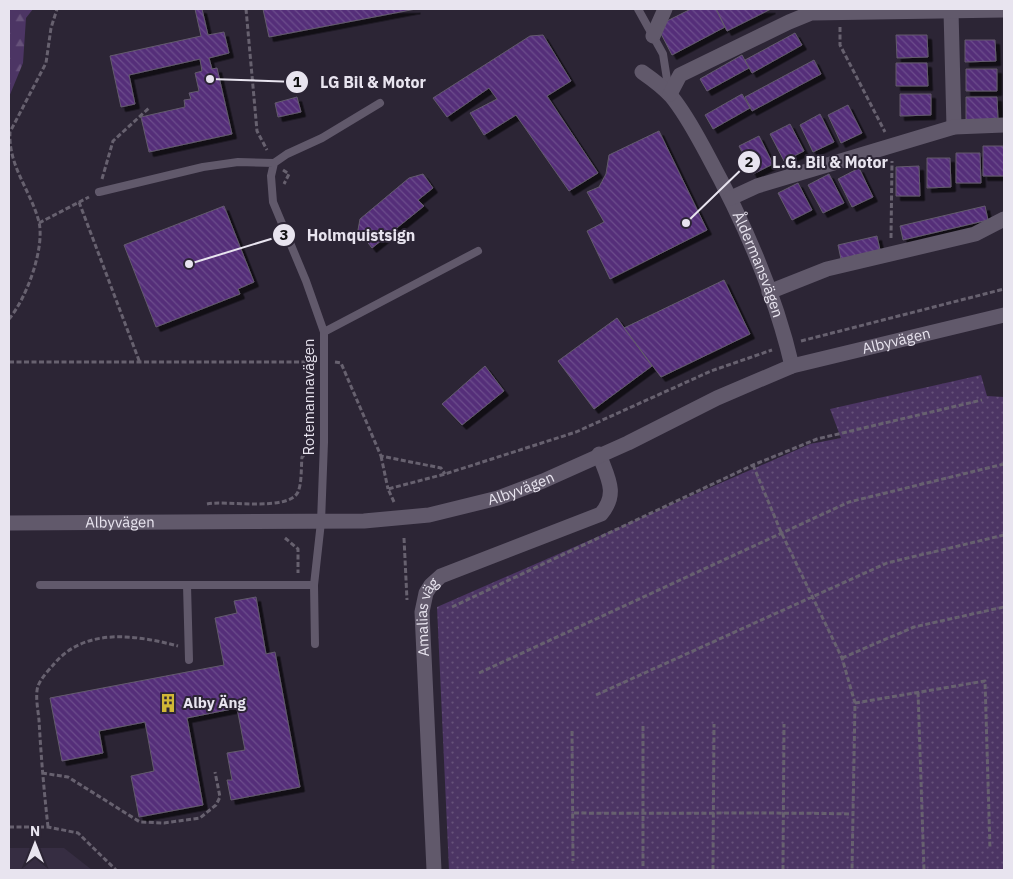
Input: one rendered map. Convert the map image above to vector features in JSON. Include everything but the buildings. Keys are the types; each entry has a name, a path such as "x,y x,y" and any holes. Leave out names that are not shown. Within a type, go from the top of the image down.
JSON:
{"street":[{"path":"653,36 665,9"},
{"path":"670,94 680,75 811,13 1004,10"},
{"path":"951,11 954,127"},
{"name":"Åldermansvägen","path":"642,72 670,94 684,112 731,198 788,344 792,366"},
{"path":"731,198 757,186 954,127 1004,125"},
{"path":"769,292 827,269 975,234 1004,219"},
{"name":"Albyvägen","path":"9,523 321,522 405,519 466,507 543,481 599,454 628,443 717,398 792,366 1004,315"},
{"name":"Amalias väg","path":"434,870 422,602 431,584 442,576 601,514 608,506 612,493 599,454"}],"lane":[{"path":"638,9 663,54 670,94"},
{"path":"99,192 203,167 238,162 274,163 286,154 322,138 380,103"},
{"name":"Rotemannavägen","path":"274,163 270,176 273,202 306,281 324,332 322,362 324,442 321,522 314,585 315,644"},
{"path":"324,332 478,251"},
{"path":"40,585 314,585"},
{"path":"187,585 189,660"}],"path":[{"path":"9,319 26,292 34,267 39,241 39,223 13,160 9,145 10,132 46,63 51,28 57,9"},
{"path":"246,9 257,131 274,163"},
{"path":"840,12 840,45 892,146 891,254"},
{"path":"39,223 99,192 113,141 148,108"},
{"path":"79,202 140,363"},
{"path":"388,489 445,474 576,432 711,371 788,344 1004,289"},
{"path":"9,362 341,363 381,456 388,489 394,502"},
{"path":"452,607 753,465 817,439 982,400"},
{"path":"278,503 290,500 298,492 302,457 324,442"},
{"path":"381,456 441,468 445,474"},
{"path":"479,673 849,502 1004,464"},
{"path":"753,465 781,532 842,658 855,703 852,870"},
{"path":"278,535 290,540 298,549 299,585"},
{"path":"596,694 886,563 1004,535"},
{"path":"842,658 914,627 1004,607"},
{"path":"48,827 42,773 38,687 62,654 79,642 132,636 188,648"},
{"path":"855,703 985,681 990,849"},
{"path":"918,692 924,870"},
{"path":"713,870 714,724"},
{"path":"783,870 784,724"},
{"path":"643,726 643,866"},
{"path":"572,731 573,861"},
{"path":"42,773 68,777 140,822 164,824 200,818 216,806 220,797 215,772"},
{"path":"574,813 713,814 784,812 854,814"},
{"path":"9,828 48,827 78,833 116,870"}],"shaded area":[{"path":"9,848 64,848 92,870 9,870"}],"green space":[{"path":"9,9 33,9 26,18 23,63 9,97"},
{"path":"981,375 987,396 1004,397 1004,870 449,870 437,607 810,444 841,438 830,409"}],"place":[{"name":"LG Bil & Motor","path":"210,79"},
{"name":"L.G. Bil & Motor","path":"686,223"},
{"name":"Holmquistsign","path":"189,264"},
{"name":"Alby Äng","path":"168,703"}]}
